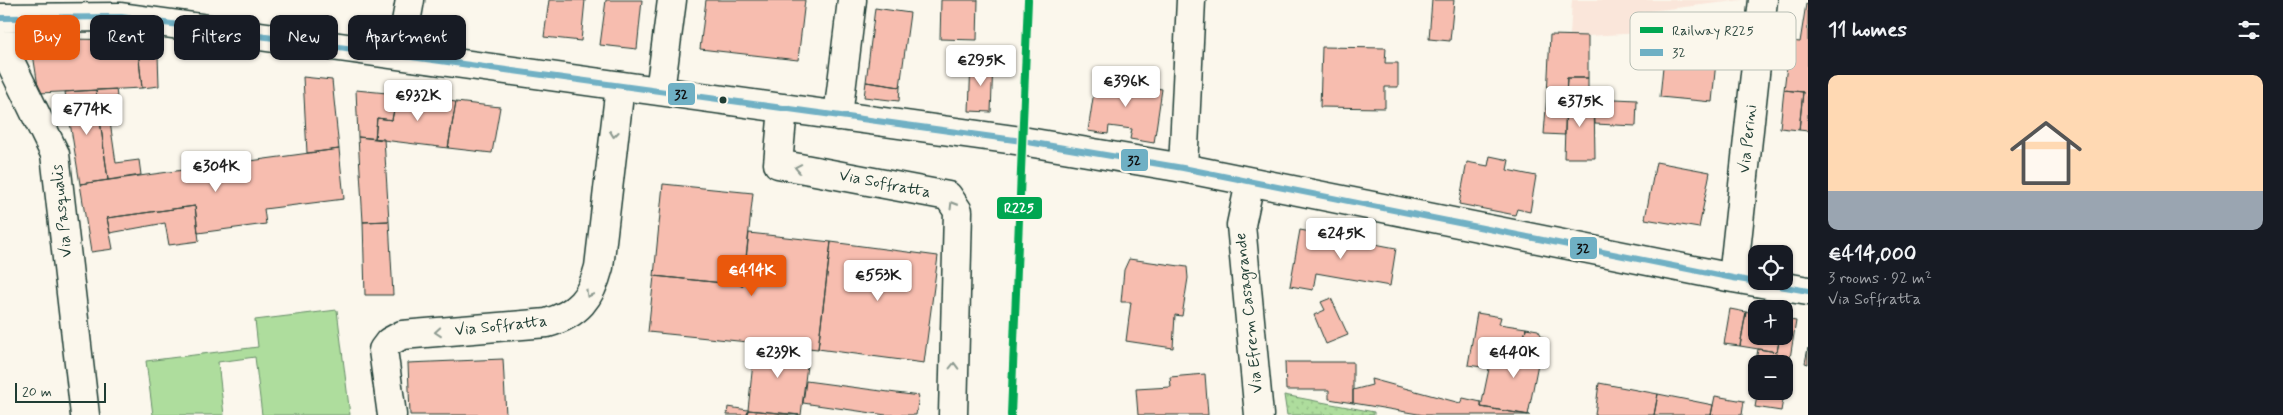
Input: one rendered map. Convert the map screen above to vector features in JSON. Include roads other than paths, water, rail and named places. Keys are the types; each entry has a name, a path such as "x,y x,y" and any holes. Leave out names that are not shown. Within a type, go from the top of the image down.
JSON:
{"street":[{"path":"407,15 410,0"},
{"path":"660,91 672,0"},
{"path":"838,116 852,0"},
{"path":"1183,168 1191,0"},
{"name":"Via Pasqualis","path":"85,415 56,154 5,51 2,18 121,17 348,49"},
{"name":"Via Pasqualis","path":"429,60 1022,141 1183,168 1733,278 1808,290"},
{"name":"Via Perini","path":"1733,278 1755,70"},
{"name":"Via Soffratta","path":"392,415 383,350 389,342 402,335 547,323 563,318 587,300 598,267 620,86"},
{"name":"Via Soffratta","path":"783,108 778,164 948,196 958,211 953,415"},
{"name":"Via Efrem Casagrande","path":"1250,182 1241,226 1259,415"}],"rail line":[{"name":"R225","path":"1011,415 1028,0"}]}
